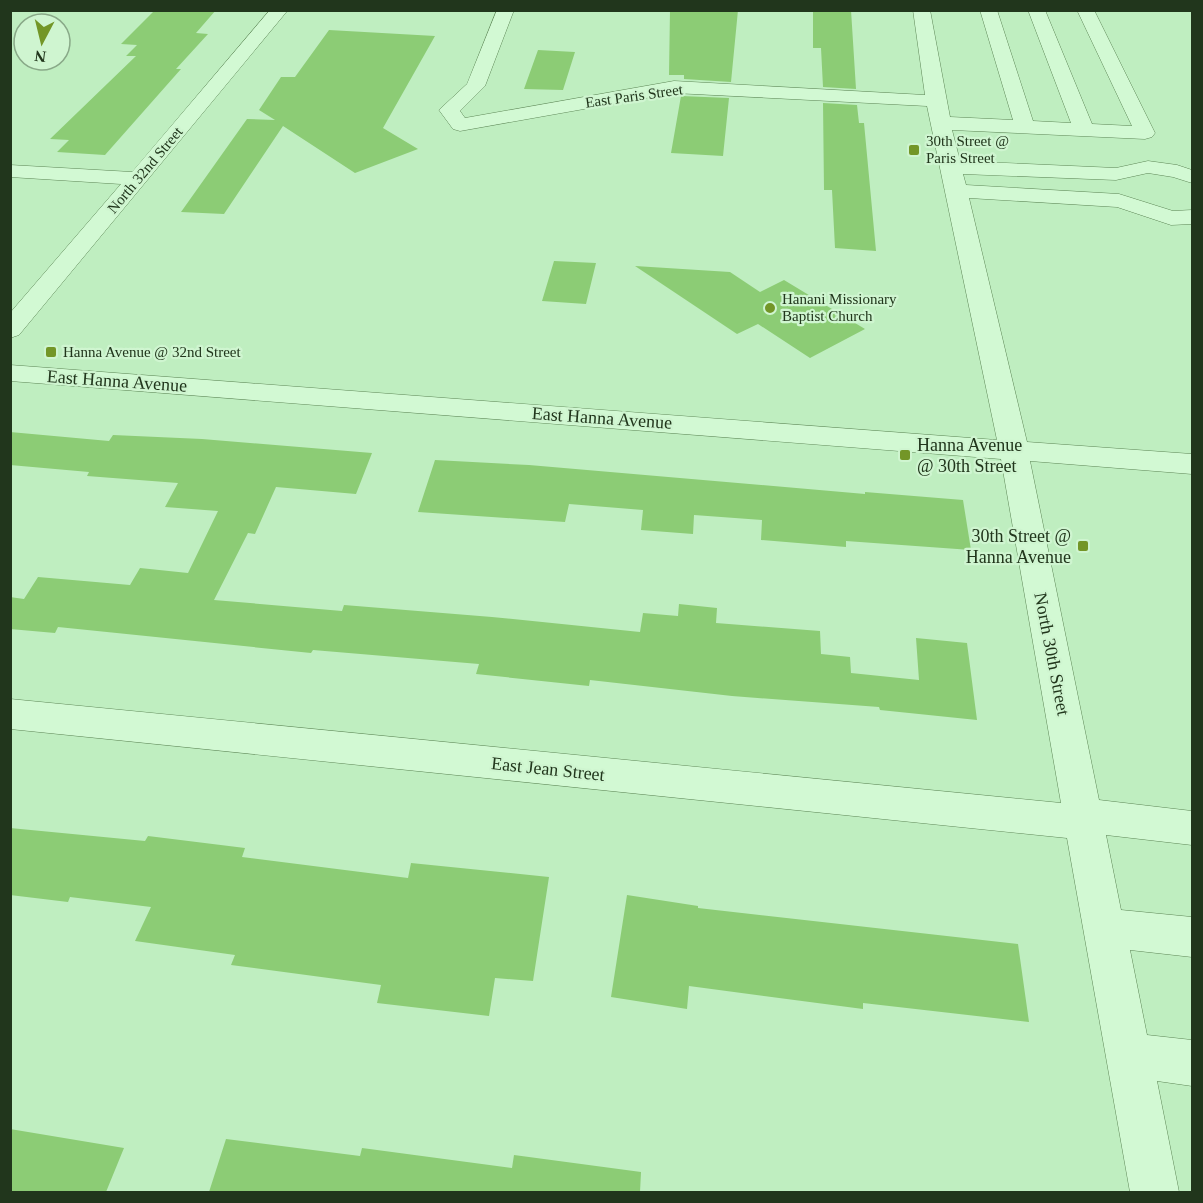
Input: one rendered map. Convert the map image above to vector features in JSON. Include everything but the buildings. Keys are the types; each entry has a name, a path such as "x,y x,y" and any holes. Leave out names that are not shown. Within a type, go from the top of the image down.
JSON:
{"street":[{"name":"North 32nd Street","path":"10,330 280,10"},
{"name":"East Paris Street","path":"506,10 475,86 449,110 460,125 674,87 939,112"},
{"name":"North 30th Street","path":"921,10 939,112 1014,450 1020,492 1155,1192"},
{"path":"988,10 1025,127"},
{"path":"1036,10 1084,130"},
{"path":"939,112 1025,127 1145,134 1085,10"},
{"path":"951,167 1116,174 1148,167 1177,171 1192,177"},
{"path":"10,171 138,179"},
{"path":"957,191 1119,201 1171,218 1192,217"},
{"name":"East Hanna Avenue","path":"10,373 1192,464"},
{"name":"East Jean Street","path":"10,714 1192,828"},
{"path":"1105,928 1192,937"},
{"path":"1129,1055 1192,1064"}],"place":[{"name":"30th Street @ Paris Street","path":"914,150"},
{"name":"Hanani Missionary Baptist Church","path":"770,308"},
{"name":"Hanna Avenue @ 32nd Street","path":"51,352"},
{"name":"Hanna Avenue @ 30th Street","path":"905,455"},
{"name":"30th Street @ Hanna Avenue","path":"1083,546"}]}
